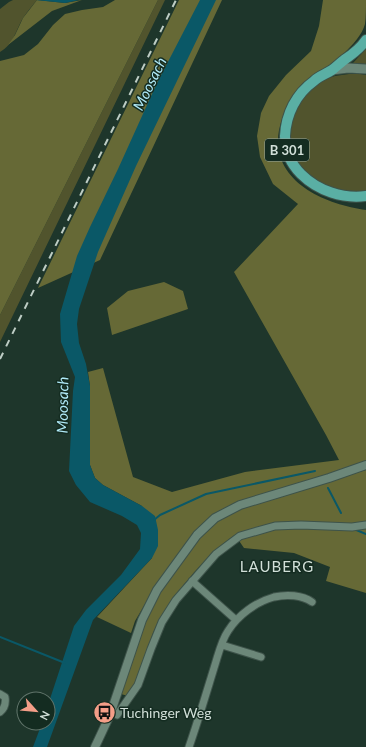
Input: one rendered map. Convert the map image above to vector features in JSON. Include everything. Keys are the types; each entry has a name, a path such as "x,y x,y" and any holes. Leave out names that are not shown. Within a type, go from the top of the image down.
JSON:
{"main road":[{"name":"B 301","path":"366,40 359,50 307,86 291,108 286,125 285,140 286,149 297,170 309,181 339,195 353,197 366,196"},
{"name":"B 301","path":"332,70 348,68 366,69"}],"street":[{"path":"95,747 110,716 138,627 148,606 157,590 188,546 206,526 234,507 252,500 329,478 366,465"},
{"path":"117,715 138,685 162,622 176,600 216,554 240,536 253,531 275,526 301,524 352,527 366,525"},
{"path":"192,581 236,620"},
{"path":"189,747 222,644 227,632 236,620 257,605 278,596 298,596 306,598 312,602"},
{"path":"222,644 261,657"},
{"path":"0,694 5,697 4,708 0,712"}],"green space":[{"path":"13,0 37,0 23,18 14,37 0,52 0,9"},
{"path":"37,0 65,3 82,0 52,11 8,45 15,35 23,18"},
{"path":"115,0 158,0 0,315 0,61 24,55 38,44 53,25 65,14 103,7"},
{"path":"158,0 165,0 0,342 0,315"},
{"path":"179,0 222,0 100,260 38,288"},
{"path":"323,0 366,0 365,24 357,40 334,62 300,88 291,99 280,125 278,148 283,163 291,176 303,187 333,202 366,210 366,461 346,470 240,502 196,532 178,554 154,589 135,621 131,633 97,617 152,558 142,506 103,485 95,478 90,465 90,386 88,372 103,368 133,477 172,492 245,472 339,460 234,272 298,204 273,184 260,157 257,136 261,113 269,96 286,75 311,51 319,26"},
{"path":"366,49 366,64 353,63"},
{"path":"349,74 366,75 366,191 360,192 331,188 317,182 306,173 289,153 291,114 309,89 323,80"},
{"path":"164,282 183,291 188,309 112,335 107,308 128,291"},
{"path":"366,470 366,593 326,581 330,567 294,553 244,548 235,535 224,543 200,566 177,593 167,607 153,633 138,680 128,696 121,694 140,629 159,590 207,526 232,510"}],"water":[{"path":"36,0 79,0 65,3"},
{"path":"200,0 216,0 136,166 98,252 79,309 77,324 79,343 86,364 90,386 90,465 95,478 103,485 142,506 155,516 158,530 158,546 152,558 93,620 56,722 56,691 53,691 74,626 86,610 121,575 140,549 141,533 137,525 122,516 90,502 76,485 69,471 75,377 61,342 60,314 77,256 157,83"},
{"path":"39,731 53,731 47,747 33,747"}],"waterway":[{"path":"154,520 160,515 206,494 315,471"},
{"path":"328,488 341,513"},
{"path":"354,529 366,534"},
{"path":"0,637 65,663"}],"railway":[{"path":"0,359 176,0"}],"place":[{"name":"Tuchinger Weg","path":"105,713"}],"district":[{"name":"LAUBERG","path":"277,567"}],"water label":[{"name":"Moosach","path":"150,84"},
{"name":"Moosach","path":"63,405"}]}
